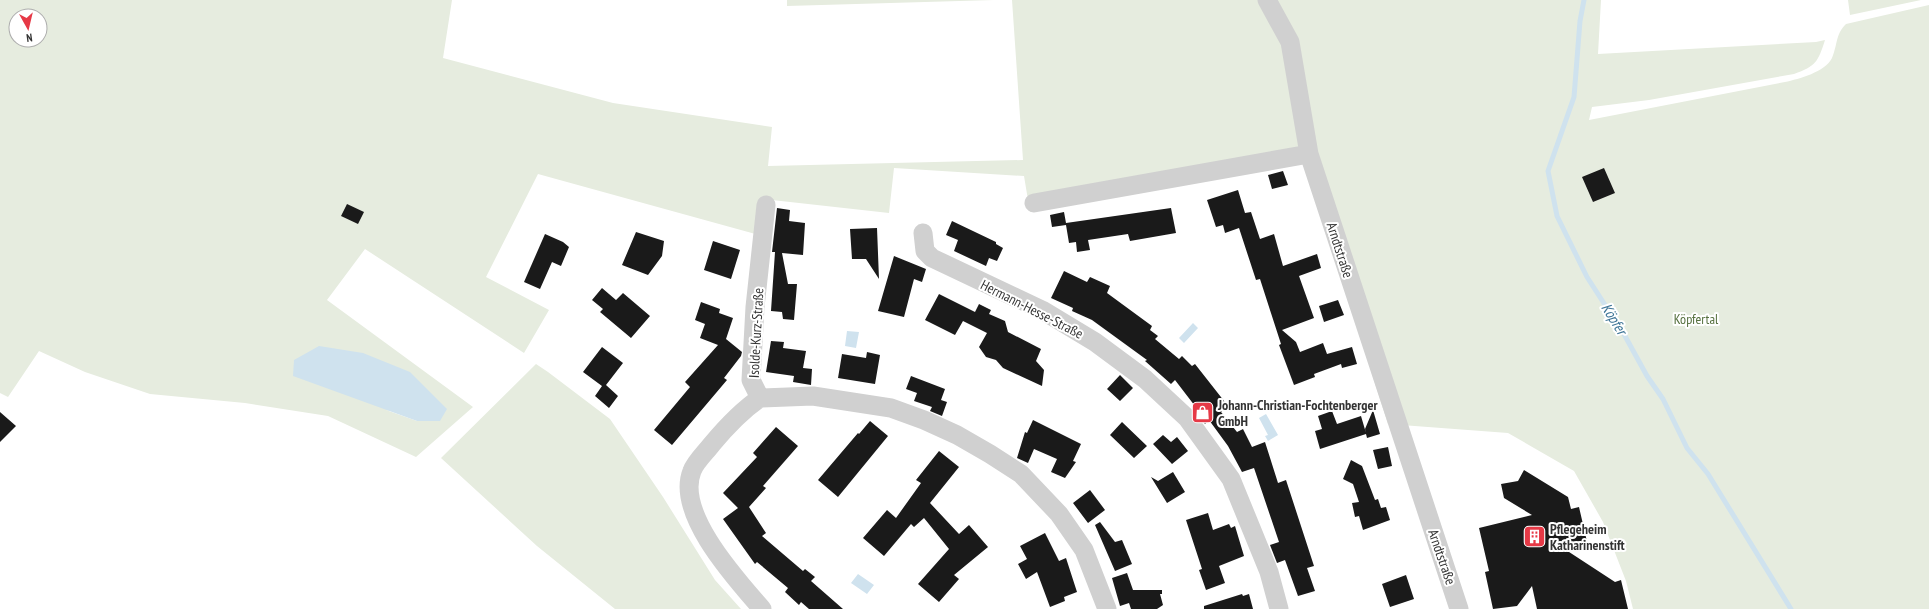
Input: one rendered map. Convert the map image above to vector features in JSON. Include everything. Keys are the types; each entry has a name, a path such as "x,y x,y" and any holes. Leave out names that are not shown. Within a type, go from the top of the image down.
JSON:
{"street":[{"name":"Arndtstraße","path":"1267,0 1290,42 1309,154 1459,609"},
{"path":"1034,203 1309,154"},
{"name":"Isolde-Kurz-Straße","path":"762,609 742,586 698,526 690,501 689,489 692,470 724,429 742,410 760,398 751,380 755,307 766,205"},
{"name":"Hermann-Hesse-Straße","path":"923,233 925,251 932,258 1042,310 1095,342 1145,379 1187,418 1230,479 1269,572 1279,609"},
{"path":"760,398 813,396 891,408 931,423 990,454 1021,474 1059,514 1084,550 1107,609"}],"green space":[{"name":"Köpfertal","path":"0,0 452,0 443,58 613,103 772,127 768,166 1023,160 1012,0 1601,0 1598,54 1816,42 1825,40 1818,58 1812,66 1794,74 1649,100 1592,107 1589,120 1804,77 1818,71 1829,63 1834,53 1840,32 1846,24 1929,5 1929,609 1633,609 1626,581 1603,522 1574,471 1508,433 1388,424 1304,161 1030,212 1024,176 894,168 889,213 763,199 759,235 538,174 486,277 549,310 524,353 365,249 327,300 473,407 416,457 328,416 245,403 150,394 85,372 39,351 8,397 0,393","holes":["386,410 440,421 417,421"]},
{"path":"787,0 994,0 787,6"},
{"path":"1848,0 1921,0 1850,15"},
{"path":"536,364 610,419 663,497 715,580 741,609 615,609 537,546 441,458"}],"water":[{"path":"1193,323 1198,328 1184,343 1179,338"},
{"path":"847,331 859,332 856,348 845,346"},
{"path":"319,346 363,353 410,372 447,409 440,421 417,421 293,376 294,360"},
{"path":"1266,414 1278,435 1268,441 1265,436 1268,435 1259,418"},
{"path":"858,574 874,585 867,594 851,583"}],"building":[{"path":"1604,168 1615,193 1593,202 1582,177"},
{"path":"1283,171 1288,185 1272,189 1268,175"},
{"path":"1238,190 1245,213 1251,212 1260,239 1274,234 1283,266 1317,254 1321,268 1299,276 1314,318 1282,330 1296,342 1300,352 1323,343 1327,354 1352,347 1357,364 1342,368 1341,364 1314,374 1315,377 1294,385 1279,345 1281,344 1260,279 1256,280 1239,228 1225,233 1223,225 1216,227 1207,200"},
{"path":"347,204 364,212 358,224 341,216"},
{"path":"777,208 790,210 789,221 805,223 803,255 782,253 788,284 797,284 794,320 783,319 782,312 771,311 775,252 772,252"},
{"path":"1171,208 1176,233 1130,241 1128,234 1088,240 1090,250 1077,252 1076,242 1069,243 1066,225 1052,227 1050,215 1064,212 1066,223"},
{"path":"952,221 996,242 996,244 1003,248 997,261 989,258 986,266 954,251 958,240 946,235"},
{"path":"877,228 879,279 866,259 852,259 850,229"},
{"path":"636,232 664,241 662,256 648,275 622,265"},
{"path":"545,234 563,242 569,247 561,266 552,262 540,289 524,282"},
{"path":"713,241 740,250 731,279 704,270"},
{"path":"894,256 926,269 922,282 914,279 904,317 878,311"},
{"path":"1064,271 1087,282 1090,277 1110,286 1107,293 1152,326 1150,330 1158,336 1155,339 1179,359 1182,356 1192,366 1195,364 1228,406 1221,412 1237,432 1243,429 1252,447 1265,442 1278,483 1286,480 1314,566 1307,568 1315,591 1298,596 1285,560 1277,563 1270,545 1279,542 1254,468 1242,472 1228,446 1209,420 1205,424 1196,412 1198,410 1175,380 1171,384 1145,361 1147,360 1092,320 1072,311 1073,308 1051,298"},
{"path":"602,288 616,300 623,293 650,316 631,338 600,312 603,309 592,300"},
{"path":"939,294 975,312 979,304 991,310 989,314 1005,321 1008,332 1041,349 1036,361 1044,370 1042,386 1003,368 996,360 986,357 979,347 987,333 963,321 955,335 925,320"},
{"path":"1338,300 1344,315 1324,322 1319,306"},
{"path":"701,302 720,309 719,313 733,318 726,339 742,352 741,356 724,378 727,380 672,445 654,430 690,387 685,382 718,345 700,338 705,324 695,320"},
{"path":"771,341 784,342 783,348 806,351 803,368 812,369 811,385 793,382 794,376 766,372"},
{"path":"602,347 623,363 606,385 618,396 609,408 595,396 602,386 583,372"},
{"path":"867,352 880,355 875,384 838,378 842,354 866,358"},
{"path":"1120,375 1133,388 1120,401 1107,389"},
{"path":"911,376 945,389 941,400 947,402 942,416 930,411 932,407 914,401 917,393 906,389"},
{"path":"1373,410 1380,434 1367,438 1366,434 1320,449 1315,431 1322,429 1318,416 1332,411 1337,424 1361,416 1366,433 1365,429"},
{"path":"0,412 16,426 0,442"},
{"path":"1033,420 1081,444 1073,461 1076,462 1065,478 1051,472 1057,459 1034,449 1028,463 1017,458 1025,432 1027,433"},
{"path":"870,421 888,436 838,497 818,480"},
{"path":"1122,422 1147,446 1134,458 1110,435"},
{"path":"776,427 798,446 763,486 766,488 749,507 766,533 762,536 803,571 805,569 815,577 811,581 843,609 809,609 801,602 799,605 785,592 788,588 757,562 755,564 723,519 738,508 723,493 757,457 753,453"},
{"path":"1163,435 1171,442 1177,437 1188,451 1172,464 1153,444"},
{"path":"1388,447 1392,466 1378,469 1373,450"},
{"path":"939,451 959,467 930,503 959,534 969,525 988,547 954,575 959,579 939,602 918,584 949,549 924,518 914,527 911,524 884,556 863,538 887,510 896,518 921,483 916,480"},
{"path":"1351,460 1362,466 1375,500 1378,499 1381,508 1386,507 1390,520 1363,530 1359,516 1355,517 1352,503 1359,502 1353,484 1343,479"},
{"name":"Pflegeheim Katharinenstift","path":"1524,470 1568,497 1571,509 1579,507 1588,546 1566,550 1615,582 1621,580 1628,609 1537,609 1532,586 1517,606 1493,609 1485,572 1489,571 1479,528 1532,515 1504,498 1501,484 1518,481"},
{"path":"1173,472 1185,492 1167,503 1151,477 1158,481"},
{"path":"1090,490 1105,510 1088,523 1073,503"},
{"path":"1208,513 1213,530 1229,524 1231,528 1235,526 1244,556 1219,566 1225,583 1206,590 1199,570 1202,569 1186,520"},
{"path":"1100,522 1115,542 1122,540 1132,564 1115,571 1095,525"},
{"path":"1045,533 1059,561 1066,558 1077,592 1064,597 1065,601 1050,607 1037,572 1026,579 1018,564 1027,559 1020,546"},
{"path":"1127,573 1133,590 1162,590 1162,594 1160,594 1163,605 1157,609 1131,609 1129,603 1120,606 1112,578"},
{"path":"1406,575 1414,599 1390,607 1382,584"},
{"path":"1242,594 1243,596 1249,594 1253,609 1204,609 1204,606"}],"waterway":[{"name":"Köpfer","path":"1584,0 1580,21 1574,97 1548,171 1557,216 1587,277 1625,336 1647,376 1663,399 1687,448 1708,474 1791,609"}],"place":[{"name":"Johann-Christian-Fochtenberger GmbH","path":"1202,413"},
{"name":"Pflegeheim Katharinenstift","path":"1534,537"}]}
